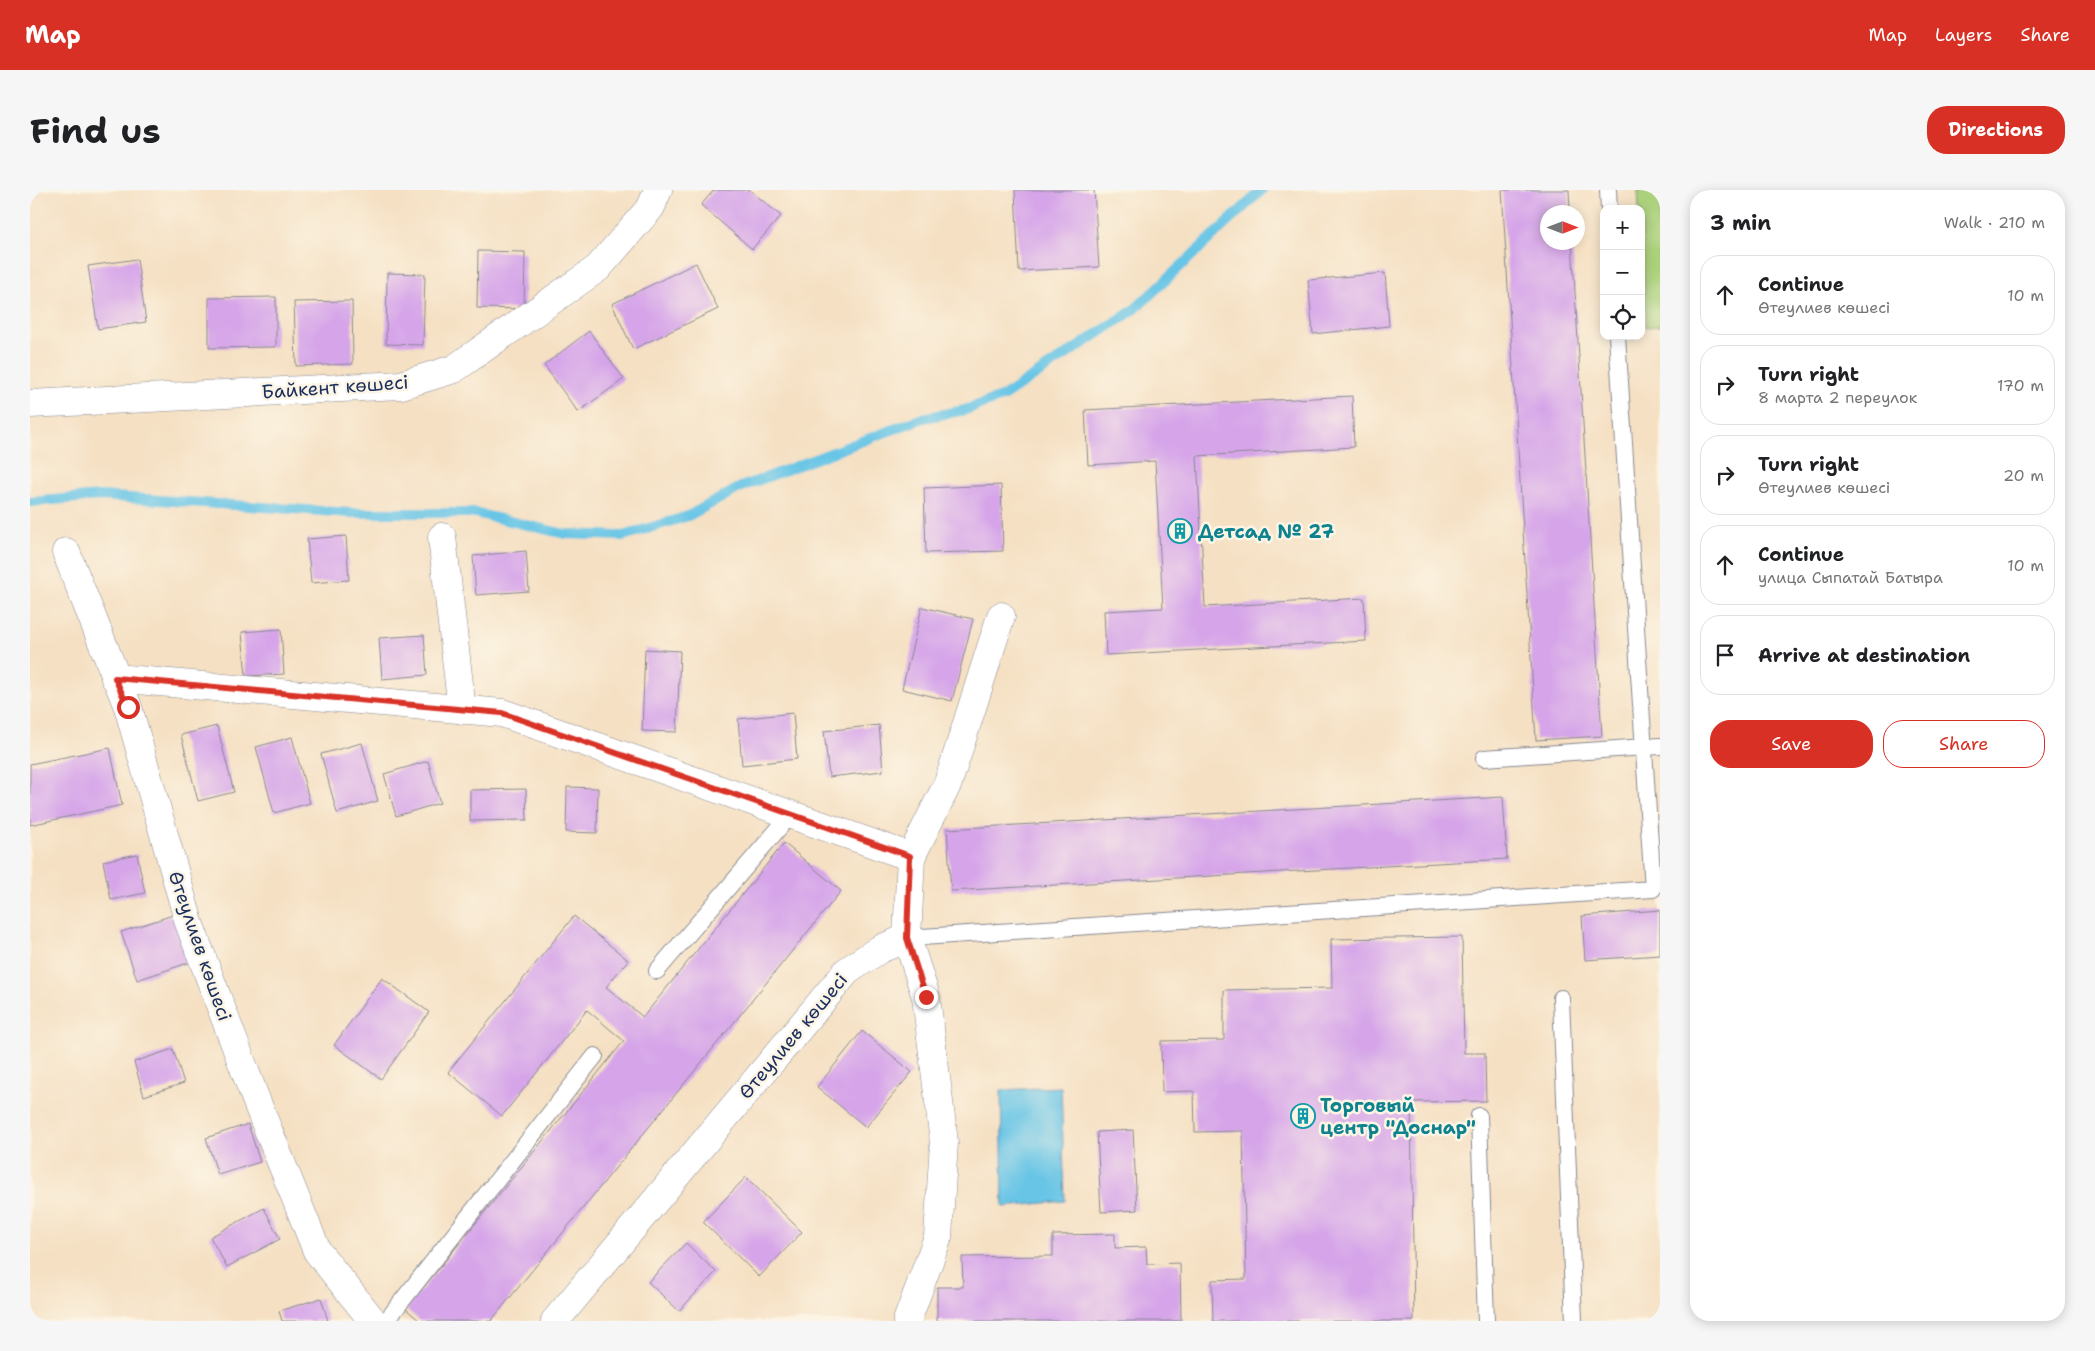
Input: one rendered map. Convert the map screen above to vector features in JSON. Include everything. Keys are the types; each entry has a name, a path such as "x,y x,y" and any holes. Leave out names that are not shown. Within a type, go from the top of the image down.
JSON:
{"street":[{"name":"Байкент көшесі","path":"30,404 402,386 454,369 598,268 650,207 658,190"},
{"path":"442,537 462,710"},
{"name":"Өтеулиев көшесі","path":"66,552 128,707 189,923 258,1105 317,1251 373,1321"},
{"path":"907,1321 938,1237 944,1142 926,997 907,938 910,856 948,783 1001,616"},
{"path":"115,678 502,713 910,856"},
{"name":"Өтеулиев көшесі","path":"555,1321 847,970 880,950 907,938"}],"lane":[{"path":"1608,190 1609,205"},
{"path":"907,938 1653,889 1652,747 1617,340"},
{"path":"1484,758 1652,747"},
{"path":"657,970 791,814"},
{"path":"1561,998 1574,1321"},
{"path":"386,1321 595,1056"},
{"path":"1479,1116 1486,1321"}],"green space":[{"path":"1638,190 1660,190 1660,326 1646,327 1645,205 1639,205"}],"water":[{"path":"1061,1087 1065,1201 1003,1207 1001,1090"}],"building":[{"path":"714,190 750,190 781,216 752,249 701,205"},
{"path":"1015,190 1094,190 1099,267 1019,271"},
{"path":"1502,190 1569,190 1570,205 1540,205 1540,250 1572,250 1602,736 1536,740"},
{"path":"478,251 525,252 524,309 477,308"},
{"path":"137,259 146,322 98,329 88,266"},
{"path":"696,263 718,309 633,349 612,304"},
{"path":"387,273 425,274 423,345 386,344"},
{"path":"1385,273 1389,326 1313,334 1308,280"},
{"path":"276,297 276,347 209,348 209,298"},
{"path":"352,301 353,364 296,366 294,302"},
{"path":"589,331 624,379 578,412 544,365"},
{"name":"Детсад № 27","path":"1352,396 1354,447 1197,456 1205,607 1364,598 1366,641 1106,655 1104,611 1163,608 1155,461 1088,465 1085,410"},
{"path":"1001,485 1003,551 926,553 924,488"},
{"path":"346,536 349,580 311,583 307,539"},
{"path":"526,551 529,591 476,595 473,556"},
{"path":"922,607 973,619 952,701 902,689"},
{"path":"281,629 284,674 246,676 242,632"},
{"path":"424,635 427,675 382,679 379,638"},
{"path":"645,649 680,651 677,732 642,731"},
{"path":"793,713 797,759 742,765 738,719"},
{"path":"879,725 883,771 829,777 824,731"},
{"path":"217,726 234,792 198,801 181,735"},
{"path":"292,737 310,803 274,813 256,747"},
{"path":"362,743 378,801 337,813 321,754"},
{"path":"110,748 122,805 30,825 30,764"},
{"path":"428,761 440,803 396,816 384,774"},
{"path":"567,787 598,788 597,833 566,832"},
{"path":"526,789 527,820 470,821 470,790"},
{"path":"1503,797 1507,859 951,891 947,829"},
{"path":"784,843 841,891 491,1321 420,1321 406,1309 624,1041 587,1010 502,1116 448,1072 574,916 628,960 606,987 643,1017"},
{"path":"137,854 145,893 111,900 103,861"},
{"path":"1660,910 1660,955 1585,960 1582,916"},
{"path":"182,912 197,960 137,980 121,932"},
{"name":"Торговый центр \"Доснар\"","path":"1462,937 1464,1053 1485,1053 1486,1101 1411,1102 1414,1321 1213,1321 1212,1280 1246,1279 1243,1131 1195,1132 1194,1091 1162,1092 1161,1041 1224,1040 1224,990 1332,988 1331,939"},
{"path":"382,978 429,1012 381,1079 334,1045"},
{"path":"862,1031 912,1072 866,1127 817,1087"},
{"path":"173,1049 184,1083 144,1096 134,1062"},
{"path":"248,1124 260,1162 218,1175 206,1138"},
{"path":"1133,1130 1137,1210 1101,1212 1097,1132"},
{"path":"746,1177 802,1232 759,1277 703,1222"},
{"path":"264,1208 280,1239 227,1267 210,1237"},
{"path":"1115,1234 1115,1248 1146,1247 1147,1264 1180,1263 1181,1321 937,1321 937,1287 963,1287 962,1257 1053,1256 1053,1235"},
{"path":"686,1243 716,1272 679,1311 648,1282"},
{"path":"321,1298 328,1321 282,1321 279,1311"}],"waterway":[{"path":"30,502 100,496 351,513 475,513 565,534 623,536 688,516 741,487 923,418 965,410 1004,396 1135,309 1262,190"}],"place":[{"name":"Детсад № 27","path":"1180,531"},
{"name":"Торговый центр \"Доснар\"","path":"1303,1116"}],"route":[{"path":"128,707 115,678 502,713 910,856 907,938 926,997"}]}
